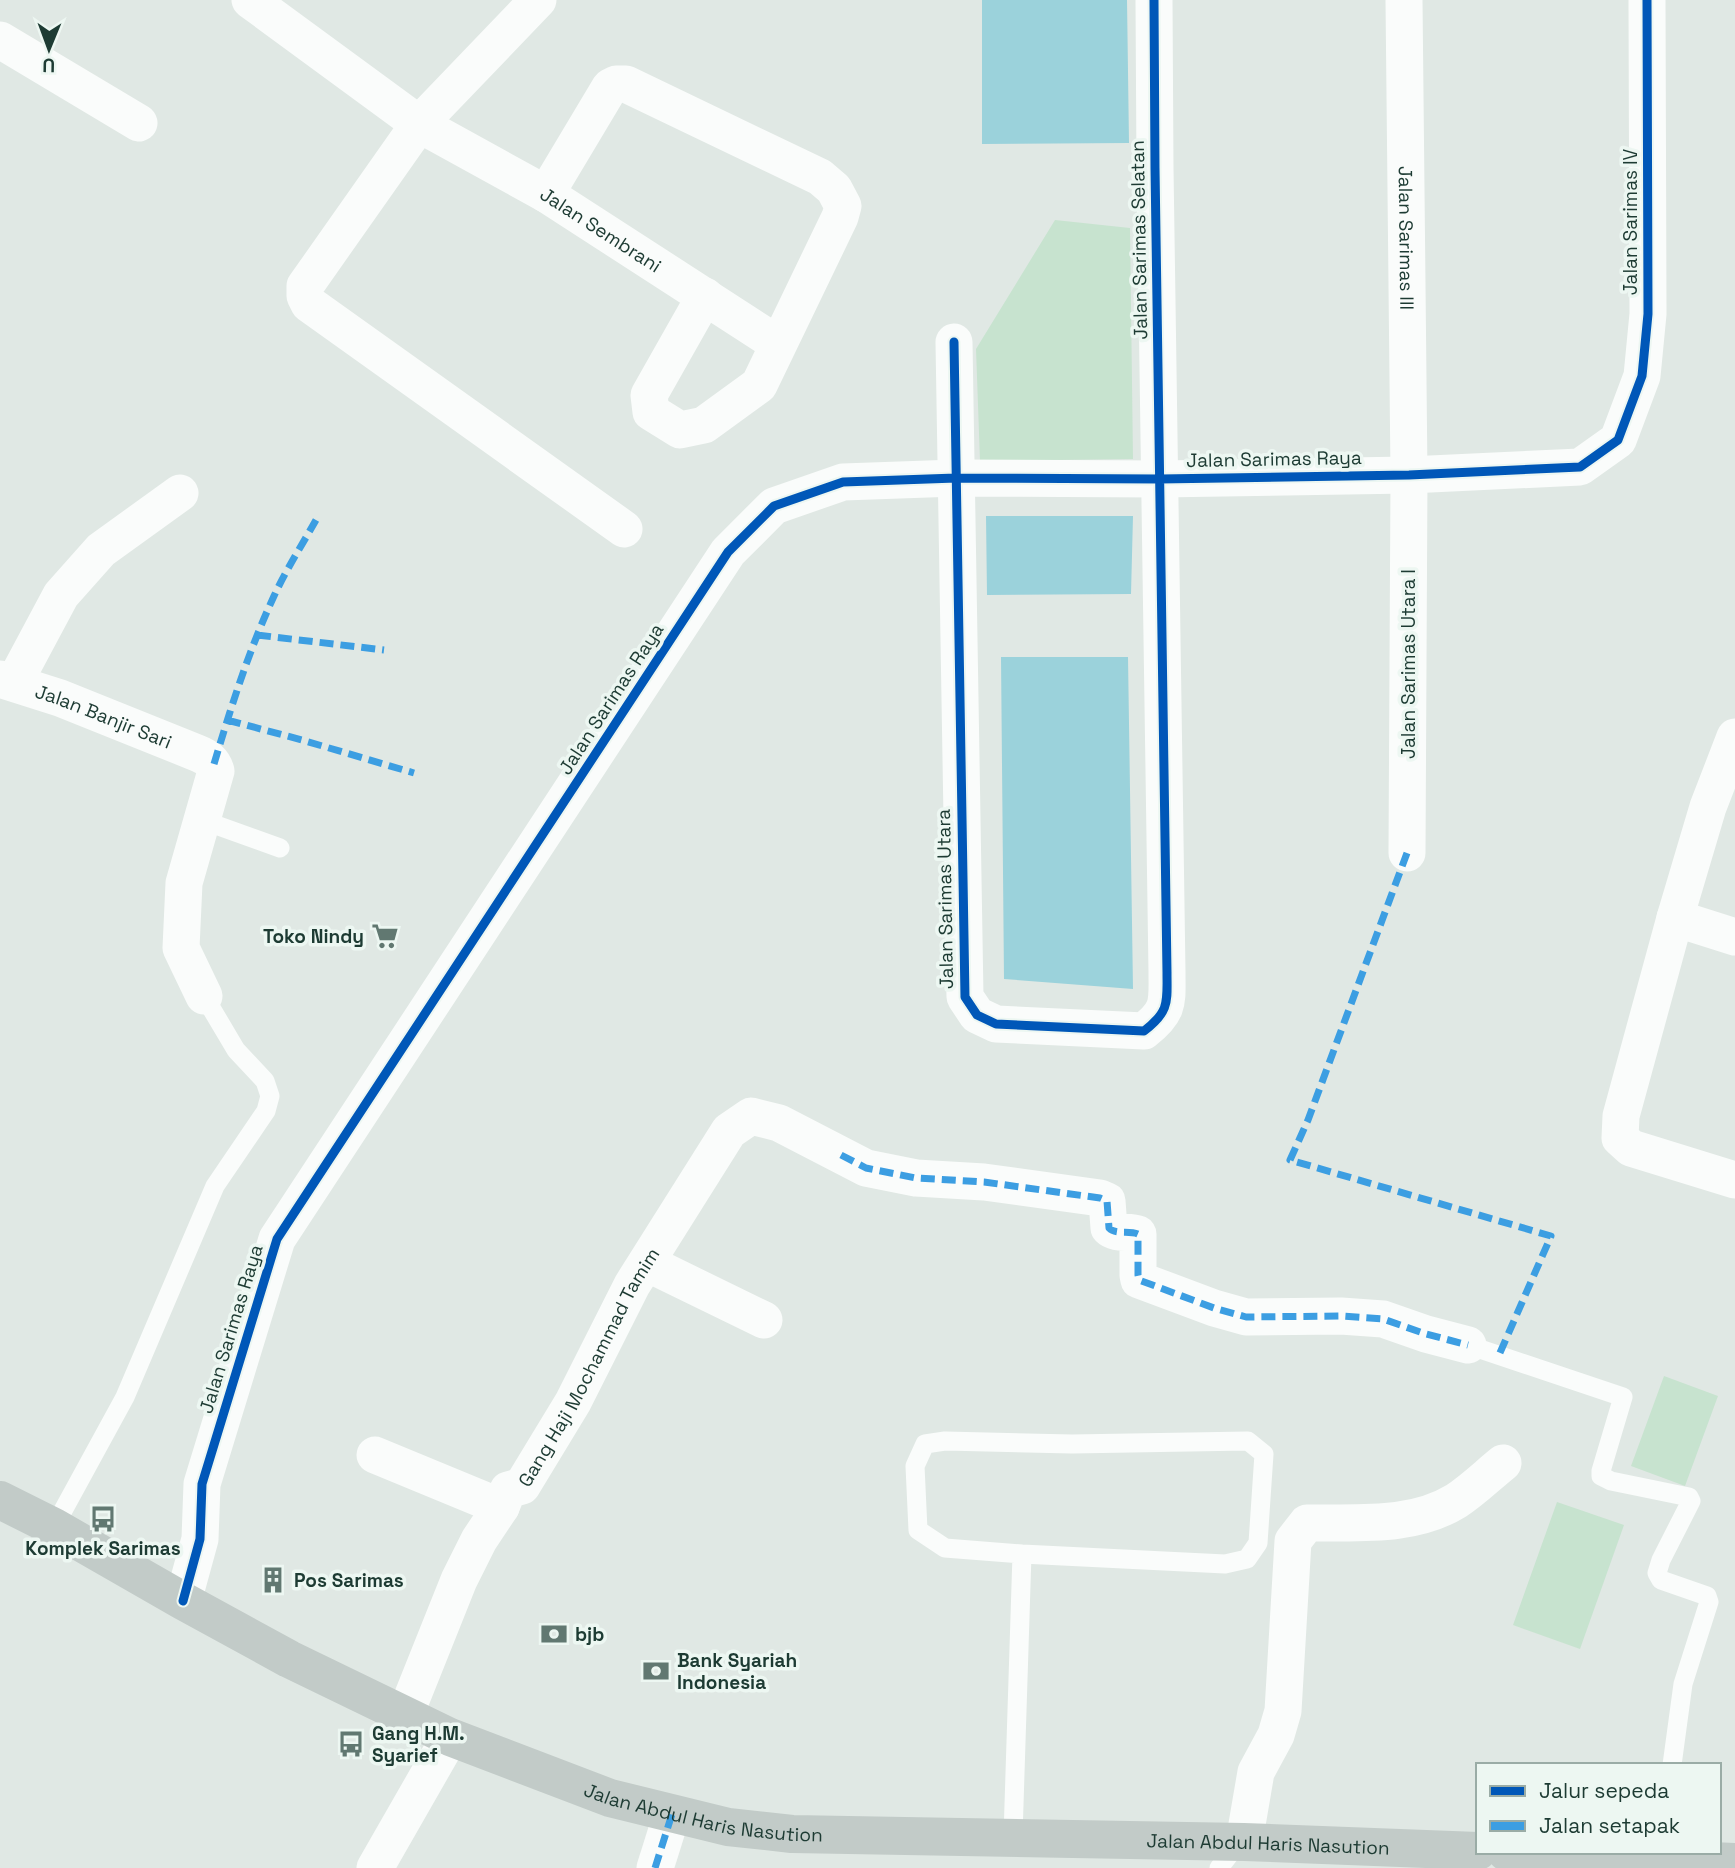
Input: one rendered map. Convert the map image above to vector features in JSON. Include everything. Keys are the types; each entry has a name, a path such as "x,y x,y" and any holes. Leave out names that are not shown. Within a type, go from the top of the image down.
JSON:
{"highway":[{"name":"Jalan Abdul Haris Nasution","path":"0,1500 54,1527 289,1660 450,1737 610,1798 671,1814 728,1827 792,1834 1013,1836 1244,1850 1476,1851"},
{"path":"1526,1854 1604,1862 1662,1855 1735,1861"}],"street":[{"name":"Jalan Sembrani","path":"250,0 419,124 546,194 778,344"},
{"path":"538,0 419,124 305,286 304,296 309,304 624,529"},
{"name":"Jalan Sarimas Selatan","path":"1154,0 1160,479"},
{"name":"Jalan Sarimas III","path":"1404,0 1409,475"},
{"name":"Jalan Sarimas IV","path":"1618,440 1642,376 1648,314 1647,0"},
{"path":"0,40 139,123"},
{"path":"546,194 610,87 616,84 626,85 820,177 834,189 843,206 840,217 759,385 704,425 680,430 651,412 649,395 705,296"},
{"name":"Jalan Sarimas Utara","path":"954,342 965,997 977,1016 996,1024 1144,1031 1158,1020 1166,1007 1160,479"},
{"name":"Jalan Sarimas Raya","path":"200,1539 202,1483 277,1239 728,552 774,506 843,482 956,478 1160,479 1409,475 1580,467 1618,440"},
{"name":"Jalan Sarimas Utara I","path":"1407,853 1409,475"},
{"path":"7,681 61,595 101,550 180,492"},
{"name":"Jalan Banjir Sari","path":"7,681 61,698 208,758 216,771 202,820"},
{"path":"1735,737 1708,807 1620,1116 1620,1138 1631,1148 1735,1180"},
{"path":"202,820 184,883 181,948 204,996"},
{"path":"1675,918 1735,937"},
{"name":"Gang Haji Mochammad Tamim","path":"405,1715 459,1580 479,1540 501,1507 508,1490 522,1486 573,1402 632,1286 729,1131 751,1116 779,1123 866,1168 916,1178 984,1182 1100,1198 1107,1201 1109,1228 1112,1231 1138,1234 1139,1280 1214,1308 1246,1317 1341,1316 1383,1319 1468,1345"},
{"path":"183,1601 200,1539 226,1492 331,1159"},
{"path":"646,1263 764,1320"},
{"path":"375,1455 501,1507"},
{"path":"1244,1850 1256,1772 1276,1735 1283,1712 1293,1541 1307,1522 1387,1521 1423,1517 1456,1501 1503,1463"},
{"path":"375,1868 450,1737"},
{"path":"655,1868 671,1814"}],"lane":[{"path":"202,820 280,848"},
{"path":"54,1527 125,1397 215,1186 266,1111 270,1096 265,1081 236,1050 204,996"},
{"path":"1468,1345 1623,1397 1601,1476 1611,1481 1689,1497 1691,1501 1657,1573 1661,1580 1706,1596 1709,1602 1683,1684 1672,1763"},
{"path":"945,1441 1072,1444 1248,1441 1264,1454 1258,1543 1247,1559 1225,1563 1022,1554 945,1548 918,1530 915,1466 925,1444 945,1441"},
{"path":"1013,1836 1022,1554"}],"green space":[{"path":"1055,220 1130,228 1133,459 980,461 976,349"},
{"path":"1664,1376 1718,1396 1685,1486 1631,1466"},
{"path":"1557,1502 1624,1525 1580,1649 1513,1625"}],"water":[{"path":"982,0 1127,0 1129,143 982,144"},
{"path":"986,516 1133,516 1131,594 987,595"},
{"path":"1001,657 1128,657 1133,989 1004,979"}],"marked path":[{"path":"214,764 256,637 284,577 316,520"},
{"path":"257,635 384,650"},
{"path":"227,720 414,773"},
{"path":"1407,853 1308,1120 1290,1160 1551,1236 1499,1355"},
{"path":"841,1155 866,1168 916,1178 984,1182 1100,1198 1107,1201 1109,1228 1138,1234 1139,1280 1214,1308 1246,1317 1341,1316 1383,1319 1468,1345"},
{"path":"655,1868 672,1814"}],"cycle path":[{"path":"954,342 965,997 977,1015 996,1024 1144,1031 1159,1018 1167,991 1154,0"},
{"path":"183,1601 200,1539 202,1484 277,1239 728,552 774,506 843,482 956,478 1160,479 1409,475 1580,467 1618,440 1642,376 1648,314 1647,0"}],"place":[{"name":"Toko Nindy","path":"385,936"},
{"name":"Komplek Sarimas","path":"103,1519"},
{"name":"Pos Sarimas","path":"273,1580"},
{"name":"bjb","path":"554,1634"},
{"name":"Bank Syariah Indonesia","path":"656,1671"},
{"name":"Gang H.M. Syarief","path":"351,1744"}]}
